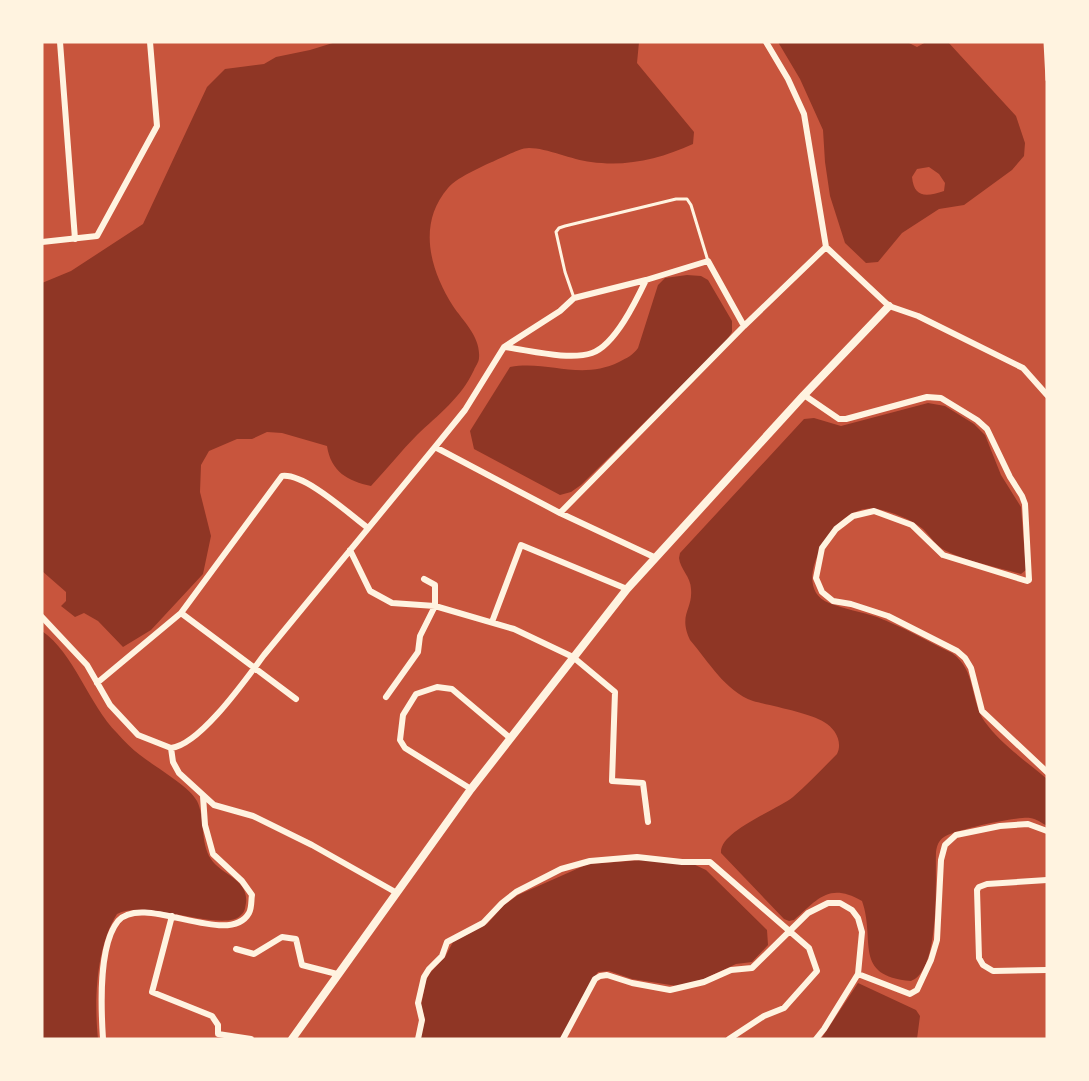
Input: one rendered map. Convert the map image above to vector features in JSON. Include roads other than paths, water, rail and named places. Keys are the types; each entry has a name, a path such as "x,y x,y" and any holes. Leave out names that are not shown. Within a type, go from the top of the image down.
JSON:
{"street":[{"path":"60,42 75,239"},
{"path":"42,242 97,236 157,126 150,42"},
{"path":"766,42 788,79 804,114 826,247 889,306 918,316 1023,368 1047,395"},
{"path":"560,513 744,326 826,247"},
{"path":"42,617 87,665 110,705 138,735 171,748 177,748 196,736 240,688 465,410 504,347 560,311 574,298 646,280 708,261 744,326"},
{"path":"504,347 569,356 592,353 604,346 629,315 646,280"},
{"path":"292,1039 471,789 627,589 654,557 889,306"},
{"path":"804,395 839,419 846,420 927,397 941,398 977,420 987,429 1025,504 1029,580 1023,581 943,555 912,525 874,511 853,516 836,529 822,549 816,578 822,592 833,601 851,604 888,616 957,651 971,668 982,711 1047,772"},
{"path":"435,447 560,513 654,557"},
{"path":"97,683 181,613 282,476 294,476 311,486 368,528"},
{"path":"492,622 521,545 627,589"},
{"path":"350,550 370,591 392,603 435,606 514,629 573,657 615,692 612,781 643,783 648,822"},
{"path":"386,697 418,652 420,636 435,606 435,585 424,579"},
{"path":"181,613 296,699"},
{"path":"471,789 405,748 400,740 403,715 416,694 437,687 452,689 510,738"},
{"path":"171,748 172,762 179,773 214,806 253,816 312,844 397,893"},
{"path":"103,1039 101,1002 105,955 119,920 128,914 172,916 224,927 242,922 250,911 252,895 242,881 213,854 205,825 203,796"},
{"path":"858,974 901,992 910,994 917,990 931,960 937,940 941,860 945,845 956,835 1000,826 1028,824 1047,831"},
{"path":"418,1039 422,1020 418,1003 424,977 442,956 447,942 483,923 516,892 561,869 576,864 636,856 682,862 707,861 809,948 817,972 784,1008 764,1016 729,1039"},
{"path":"1047,880 987,884 978,887 977,890 979,958 983,965 993,971 1047,970"},
{"path":"563,1039 595,979 600,976 607,975 670,990 731,970 752,968 808,913 828,903 840,903 852,910 858,918 862,932 858,974 816,1039"},
{"path":"172,916 152,992 212,1016 218,1025 217,1036 250,1039"},
{"path":"237,950 254,954 282,937 296,939 302,965 337,974"}],"lane":[{"path":"1045,42 1047,80"},
{"path":"574,298 565,272 556,232 565,226 676,199 687,199 691,205 708,261"}]}
